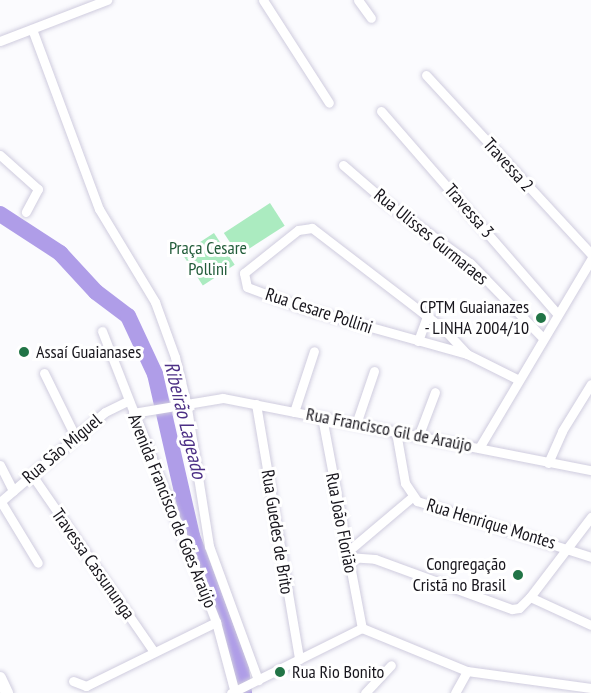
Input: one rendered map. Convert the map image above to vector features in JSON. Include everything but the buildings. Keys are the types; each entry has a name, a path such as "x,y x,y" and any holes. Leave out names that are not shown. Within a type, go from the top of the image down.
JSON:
{"main road":[{"path":"0,678 7,693"}],"street":[{"path":"0,41 107,0"},
{"path":"263,0 329,103"},
{"path":"358,0 371,18"},
{"name":"Avenida Francisco de Góes Araújo","path":"32,29 99,209 155,302 186,402 209,546 256,681"},
{"name":"Travessa 2","path":"426,75 591,256"},
{"name":"Travessa 3","path":"381,111 556,312"},
{"path":"0,155 38,189 26,212"},
{"name":"Rua Ulisses Gurmaraes","path":"344,165 387,203 470,263 542,337"},
{"name":"Rua Cesare Pollini","path":"467,354 427,316 312,228 298,230 244,273 247,287 418,341 467,354 517,379"},
{"path":"479,448 556,312 591,256"},
{"path":"580,276 591,280"},
{"path":"418,341 427,316"},
{"name":"Avenida Francisco de Góes Araújo","path":"102,331 216,622 235,691"},
{"path":"294,411 314,351"},
{"path":"356,423 374,371"},
{"path":"44,373 76,438"},
{"path":"548,463 591,384"},
{"path":"418,437 435,392"},
{"name":"Rua Francisco Gil de Araújo","path":"133,413 186,402 223,398 591,470"},
{"name":"Rua São Miguel","path":"0,502 105,412 128,401"},
{"name":"Rua Guedes de Brito","path":"256,404 299,659"},
{"name":"Rua João Florião","path":"322,417 362,628"},
{"name":"Rua Henrique Montes","path":"396,432 399,458 412,497 434,508 567,547 591,557"},
{"path":"0,465 13,491"},
{"name":"Travessa Cassununga","path":"32,475 154,652"},
{"path":"348,554 412,497"},
{"path":"0,502 38,563"},
{"path":"348,554 375,559 512,609 519,608 530,597 591,517"},
{"path":"530,597 591,625"},
{"path":"73,681 88,689 154,652 216,622"},
{"path":"235,691 362,628 470,671 591,688"},
{"path":"365,693 391,665"},
{"path":"468,693 457,690 470,671"}],"green space":[{"path":"270,203 285,226 239,256 224,233"},
{"name":"Praça Cesare Pollini","path":"214,233 235,265 203,286 182,254"}],"waterway":[{"name":"Ribeirão Lageado","path":"0,214 60,253 96,292 128,316 155,374 192,536 241,668 244,693"}],"place":[{"name":"CPTM Guaianazes - LINHA 2004/10","path":"541,318"},
{"name":"Assaí Guaianases","path":"24,352"},
{"name":"Congregação Cristã no Brasil","path":"518,575"},
{"name":"Rua Rio Bonito","path":"280,672"}]}
